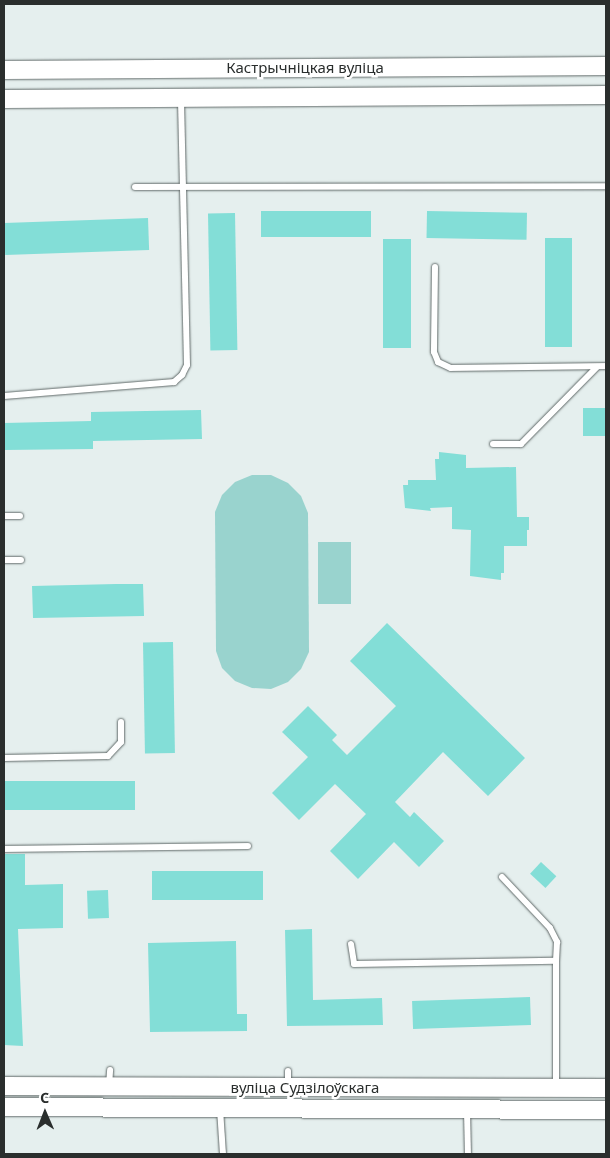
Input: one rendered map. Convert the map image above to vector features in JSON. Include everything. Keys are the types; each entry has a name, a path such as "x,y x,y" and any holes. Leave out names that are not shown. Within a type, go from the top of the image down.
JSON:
{"main road":[{"name":"Кастрычніцкая вуліца","path":"4,70 606,66"},
{"name":"Кастрычніцкая вуліца","path":"4,99 606,96"},
{"name":"вуліца Судзілоўскага","path":"4,1086 109,1088 606,1088"},
{"name":"вуліца Судзілоўскага","path":"4,1107 606,1110"}],"lane":[{"path":"4,396 174,382 182,375 186,365 182,98"},
{"path":"136,187 606,186"},
{"path":"435,266 434,352 438,362 451,368 606,366"},
{"path":"493,444 521,444 597,366"},
{"path":"4,516 20,516"},
{"path":"4,560 21,560"},
{"path":"4,758 108,756 121,742 121,722"},
{"path":"4,849 248,846"},
{"path":"502,877 550,928 556,942 556,1088"},
{"path":"351,944 354,964 556,961"},
{"path":"109,1088 110,1070"},
{"path":"288,1071 288,1088"},
{"path":"220,1108 223,1154"},
{"path":"467,1110 468,1154"}],"shaded area":[{"path":"252,475 271,475 288,483 301,496 308,513 309,652 301,669 288,682 271,689 252,688 235,681 222,668 216,651 215,512 222,495 235,482"},
{"path":"318,542 351,542 351,604 318,604"}],"building":[{"path":"261,211 371,211 371,237 261,237"},
{"path":"427,211 527,213 527,240 427,238"},
{"path":"208,213 235,213 237,350 210,350"},
{"path":"148,218 149,250 5,255 4,223"},
{"path":"545,238 572,238 572,347 545,347"},
{"path":"383,239 411,239 411,348 383,348"},
{"path":"583,408 606,408 606,436 583,436"},
{"path":"201,410 202,439 93,441 93,449 4,450 4,423 91,421 91,412"},
{"path":"439,452 466,455 466,468 516,467 517,517 529,517 527,546 504,546 504,573 501,573 501,580 470,576 471,530 452,529 452,507 430,508 431,511 405,508 403,485 408,485 408,480 436,480 435,459 439,459"},
{"path":"143,584 144,616 33,618 32,586"},
{"path":"387,623 525,758 488,796 443,752 395,802 410,817 414,812 444,841 419,867 394,842 358,879 330,851 366,814 335,784 299,820 272,793 308,757 282,732 308,706 337,735 332,740 347,755 396,706 350,661"},
{"path":"173,642 175,753 145,754 143,643"},
{"path":"4,781 135,781 135,810 4,810"},
{"path":"4,854 25,854 25,885 63,884 63,928 18,929 23,1046 4,1045"},
{"path":"541,862 556,876 545,888 530,874"},
{"path":"152,871 263,871 263,900 152,900"},
{"path":"108,890 109,918 88,919 87,891"},
{"path":"312,929 313,1000 382,998 383,1025 287,1026 285,930"},
{"path":"236,941 237,1014 247,1014 247,1031 150,1032 148,943"},
{"path":"530,997 531,1025 413,1029 412,1001"}]}
